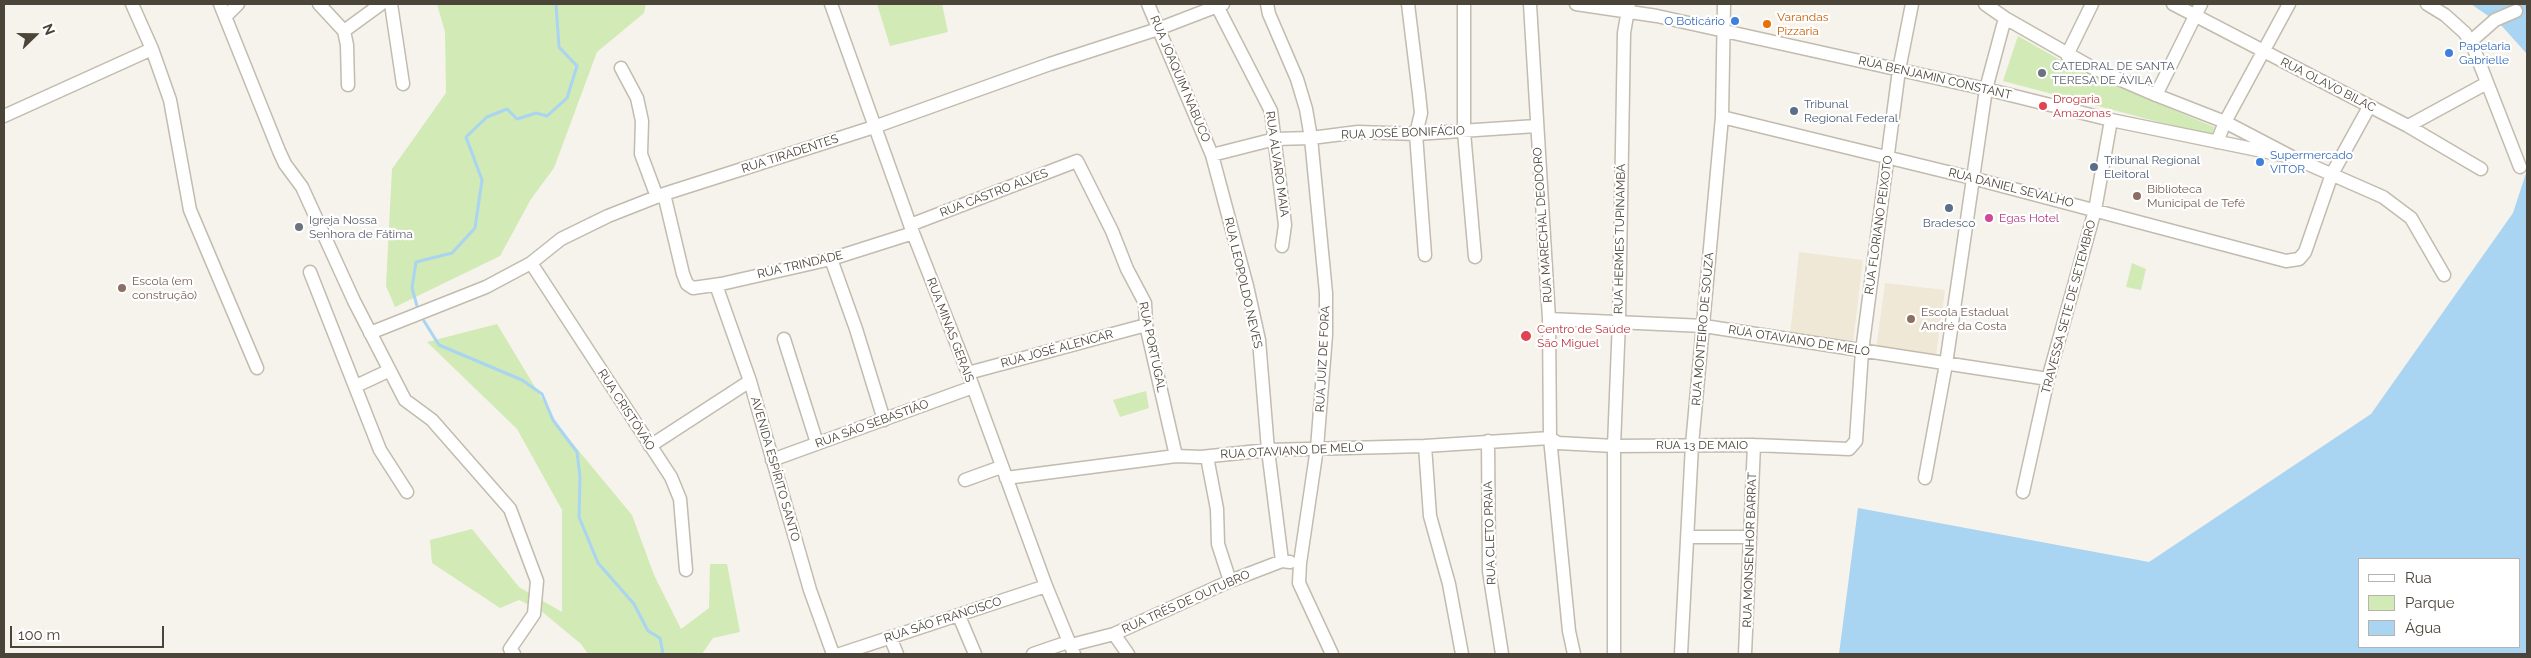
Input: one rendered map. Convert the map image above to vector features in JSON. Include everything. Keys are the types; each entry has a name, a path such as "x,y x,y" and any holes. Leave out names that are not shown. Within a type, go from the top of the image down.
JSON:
{"street":[{"path":"132,4 152,49 170,100 190,210 258,368"},
{"path":"220,4 279,151 285,164 302,187 388,371 405,400 432,420 510,509 537,580 536,602 529,624 512,651"},
{"path":"225,17 238,4"},
{"path":"319,4 344,31 347,45 348,85"},
{"path":"344,31 381,4"},
{"path":"391,4 403,84"},
{"name":"RUA MINAS GERAIS","path":"831,4 912,229 968,373 1046,586 1071,647"},
{"name":"RUA JOAQUIM NABUCO","path":"1148,4 1212,155"},
{"name":"RUA TIRADENTES","path":"370,334 486,287 531,263 560,239 583,227 661,196 874,127 1050,64 1158,29 1219,4"},
{"name":"RUA ÁLVARO MAIA","path":"1219,4 1271,111 1285,225 1282,246"},
{"name":"RUA JUIZ DE FORA","path":"1267,4 1269,14 1296,79 1306,109 1326,293 1325,345 1317,448 1300,563 1299,583 1332,654"},
{"path":"1408,4 1421,113 1416,134 1425,255"},
{"path":"1464,4 1464,132 1475,257"},
{"name":"RUA MARECHAL DEODORO","path":"1530,4 1549,319 1550,438 1569,631 1574,654"},
{"name":"RUA BENJAMIN CONSTANT","path":"1576,4 1628,8 1966,87 1986,89 2111,120 2292,157"},
{"name":"RUA MONTEIRO DE SOUZA","path":"1681,654 1692,445 1722,117 1724,4"},
{"name":"RUA FLORIANO PEIXOTO","path":"1854,446 1856,441 1862,351 1899,70 1912,4"},
{"path":"1985,4 2067,55 2156,95 2226,122 2292,157 2383,197 2410,218 2444,275"},
{"path":"2067,55 2092,4"},
{"name":"RUA OLAVO BILAC","path":"2173,4 2198,9 2263,53 2408,126 2481,169"},
{"path":"2217,142 2290,4"},
{"path":"2427,4 2454,22 2470,42 2520,167"},
{"name":"RUA HERMES TUPINAMBÁ","path":"1614,654 1614,446 1619,320 1624,33 1628,8"},
{"path":"2156,95 2198,9"},
{"path":"2470,42 2495,20 2516,12"},
{"path":"1925,478 1946,364 1986,89 2005,18"},
{"path":"4,116 152,49"},
{"path":"622,68 637,98 642,121 642,154 661,196"},
{"path":"2408,126 2487,83"},
{"path":"2332,174 2369,107"},
{"name":"RUA DANIEL SEVALHO","path":"1722,117 1972,178 2286,261 2299,259 2305,252 2332,174"},
{"name":"TRAVESSA SETE DE SETEMBRO","path":"2023,492 2048,378 2095,210 2111,120"},
{"name":"RUA JOSÉ BONIFÁCIO","path":"1212,155 1275,139 1310,138 1358,132 1416,134 1536,126"},
{"name":"RUA LEOPOLDO NEVES","path":"1212,155 1259,340 1268,450 1282,561"},
{"name":"RUA CASTRO ALVES","path":"912,229 1077,161"},
{"name":"RUA PORTUGAL","path":"1077,161 1112,230 1127,269 1145,303 1146,325 1176,456"},
{"name":"RUA TRINDADE","path":"661,196 687,284 693,288 716,285 831,259 912,229"},
{"path":"831,259 856,329 884,420"},
{"name":"RUA CRISTÓVÃO","path":"531,263 671,477 680,499 686,570"},
{"path":"310,272 380,450 407,492"},
{"name":"AVENIDA ESPÍRITO SANTO","path":"716,285 750,381 810,590 833,654"},
{"name":"RUA OTAVIANO DE MELO","path":"1549,319 1619,320 1704,326 2048,378"},
{"name":"RUA JOSÉ ALENCAR","path":"968,373 1146,325"},
{"path":"784,339 818,443"},
{"path":"356,386 388,371"},
{"path":"650,446 750,381"},
{"name":"RUA SÃO SEBASTIÃO","path":"772,460 973,388"},
{"name":"RUA OTAVIANO DE MELO","path":"965,480 1003,472 1176,456 1207,457 1268,450 1425,446 1550,438"},
{"name":"RUA 13 DE MAIO","path":"1550,438 1558,443 1614,446 1754,445 1844,450 1854,446"},
{"name":"RUA CLETO PRAIA","path":"1488,441 1489,571 1502,654"},
{"name":"RUA MONSENHOR BARRAT","path":"1745,654 1754,445"},
{"path":"1425,446 1430,516 1449,584 1462,654"},
{"path":"1207,457 1217,509 1218,544 1230,580"},
{"path":"1688,537 1749,537"},
{"name":"RUA TRÊS DE OUTUBRO","path":"1033,654 1071,647 1114,634 1230,580 1282,561 1300,563"},
{"name":"RUA SÃO FRANCISCO","path":"840,654 1046,586"},
{"path":"959,616 975,654"},
{"path":"1114,634 1128,654"},
{"path":"890,637 897,654"}],"shaded area":[{"path":"1799,252 1863,260 1853,343 1790,336"},
{"name":"Escola Estadual André da Costa","path":"1885,283 1945,290 1936,356 1876,349"}],"green space":[{"path":"437,4 646,4 644,13 597,52 554,168 531,199 500,256 395,307 386,286 392,169 446,93 445,32"},
{"path":"877,4 942,4 948,32 890,46"},
{"path":"2018,36 2076,69 2214,127 2212,136 2003,81"},
{"path":"2132,263 2146,269 2141,290 2126,287"},
{"path":"497,324 559,427 632,515 654,575 681,629 709,608 710,564 727,564 740,632 713,638 702,654 588,654 581,644 540,610 519,600 500,608 432,563 430,540 472,529 519,587 562,612 562,510 517,429 427,342"},
{"path":"1146,391 1149,408 1120,417 1113,400"}],"water":[{"path":"2471,4 2527,4 2527,54 2500,24"},
{"path":"2527,170 2527,654 1839,654 1858,508 2149,562 2371,414 2513,213"}],"waterway":[{"path":"417,306 412,288 416,262 452,253 475,228 482,180 466,137 487,117 507,109 517,119 536,113 547,116 567,98 577,66 559,47 556,4"},
{"path":"424,321 439,345 522,380 542,394 553,420 577,452 580,477 579,517 598,563 634,604 648,631 660,638 663,654"}],"place":[{"name":"O Boticário","path":"1735,21"},
{"name":"Varandas Pizzaria","path":"1767,24"},
{"name":"Papelaria Gabrielle","path":"2449,53"},
{"name":"CATEDRAL DE SANTA TERESA DE ÁVILA","path":"2042,73"},
{"name":"Drogaria Amazonas","path":"2043,106"},
{"name":"Tribunal Regional Federal","path":"1794,111"},
{"name":"Supermercado VITOR","path":"2260,162"},
{"name":"Tribunal Regional Eleitoral","path":"2094,167"},
{"name":"Biblioteca Municipal de Tefé","path":"2137,196"},
{"name":"Bradesco","path":"1949,208"},
{"name":"Egas Hotel","path":"1989,218"},
{"name":"Igreja Nossa Senhora de Fátima","path":"299,227"},
{"name":"Escola (em construção)","path":"122,288"},
{"name":"Escola Estadual André da Costa","path":"1911,319"},
{"name":"Centro de Saúde São Miguel","path":"1526,336"}]}
